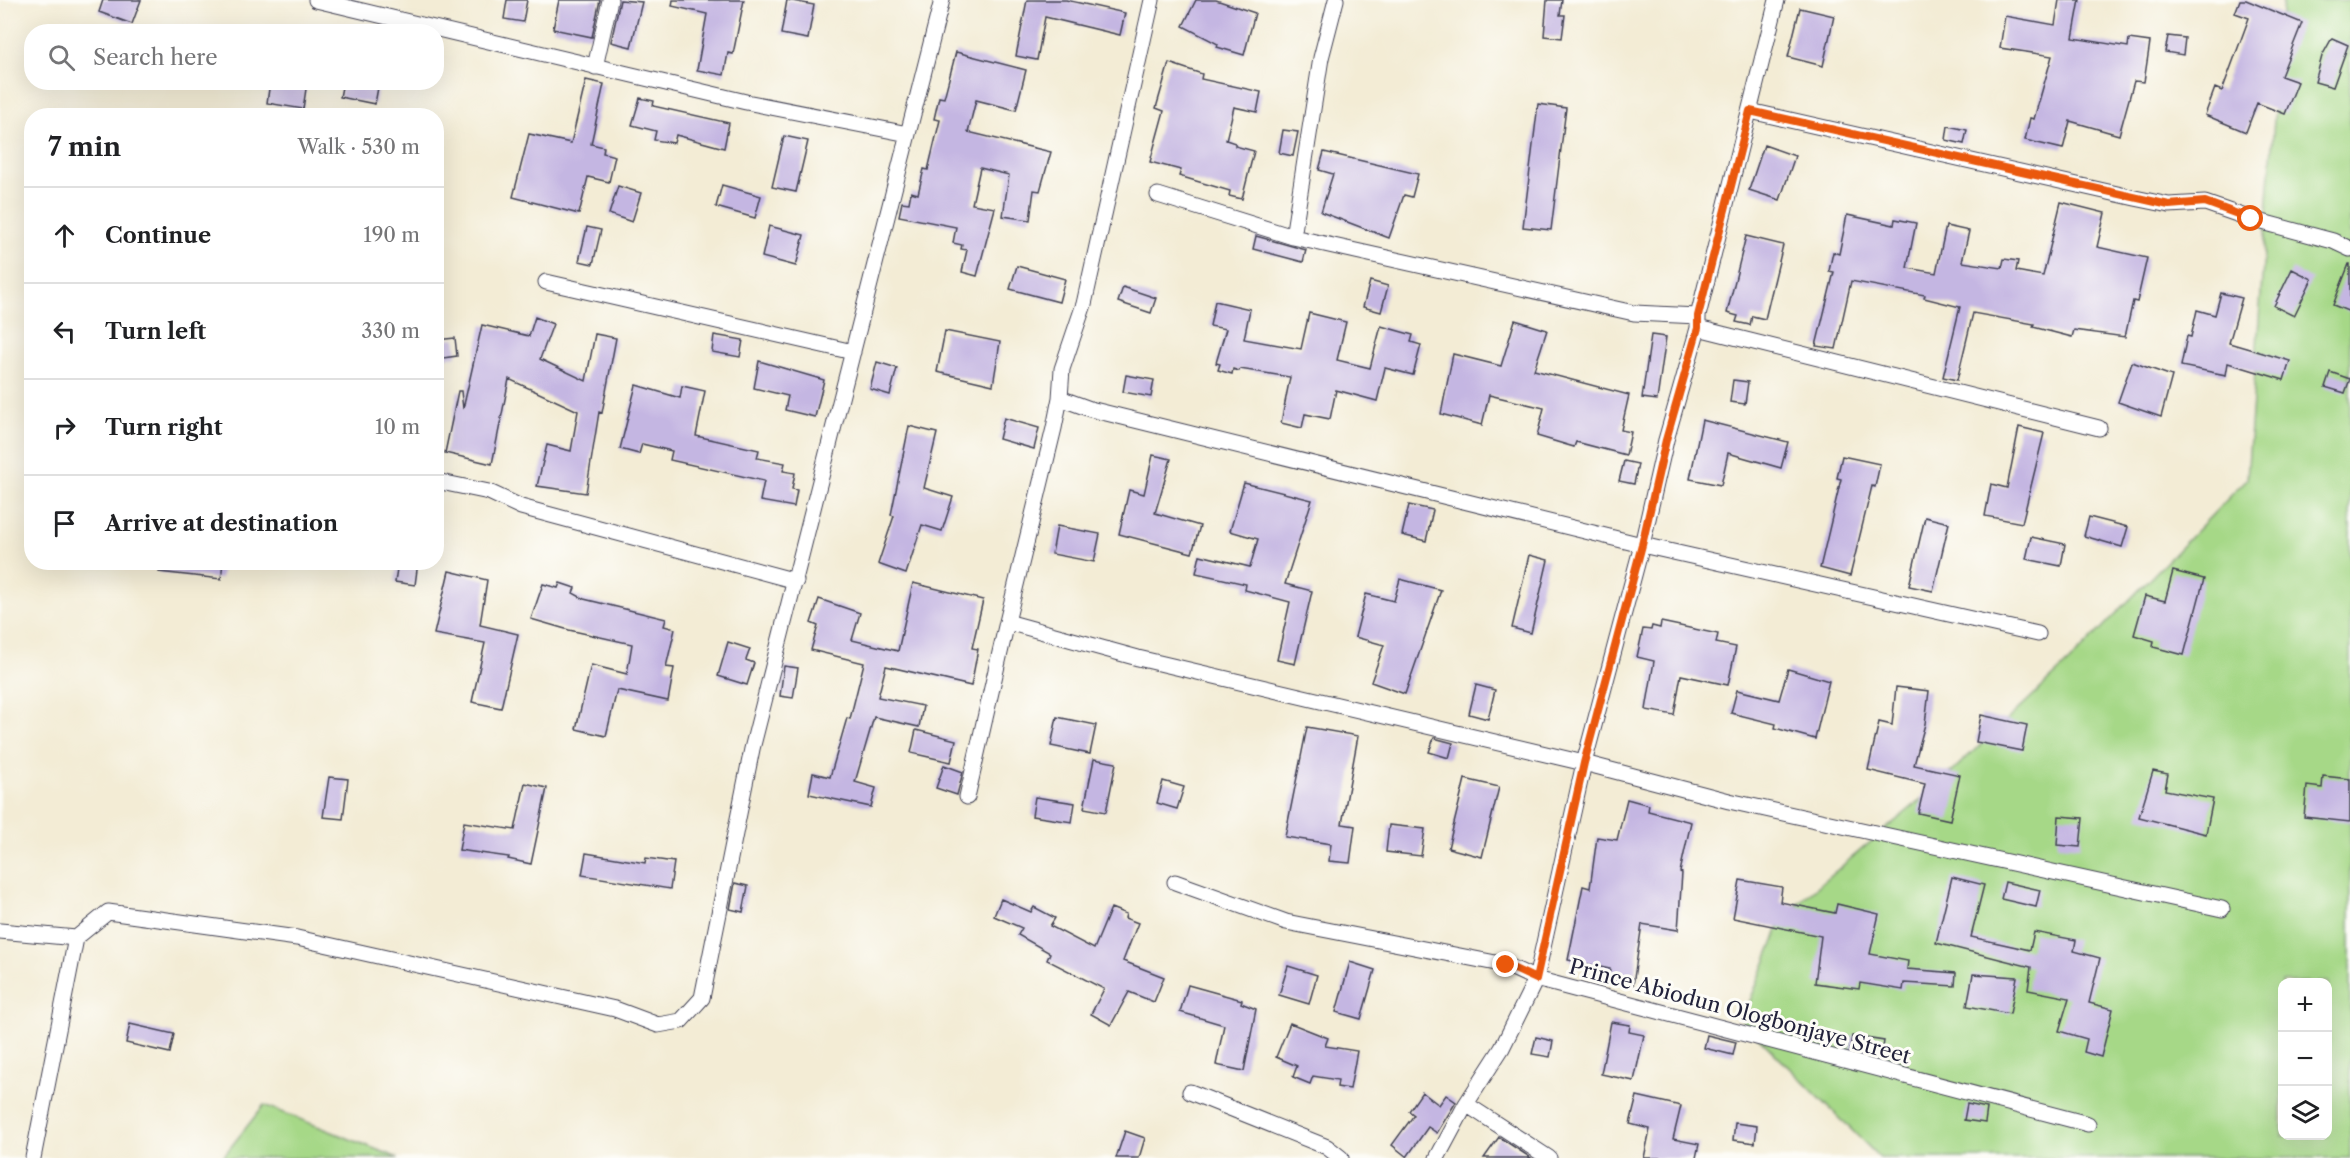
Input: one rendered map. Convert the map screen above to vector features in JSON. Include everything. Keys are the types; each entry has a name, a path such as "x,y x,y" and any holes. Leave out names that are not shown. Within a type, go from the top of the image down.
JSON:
{"street":[{"path":"316,0 416,24"},
{"path":"595,67 610,0"},
{"path":"33,1158 76,938 108,912 297,938 604,1007 658,1025 681,1021 702,998 752,748 942,0"},
{"path":"967,797 1060,398 1062,369 1084,304 1152,0"},
{"path":"1293,237 1321,58 1336,0"},
{"path":"1437,1158 1466,1104 1502,1048 1536,979 1584,763 1642,545 1666,440 1698,322 1778,0"},
{"path":"444,31 746,102 908,134"},
{"path":"1750,111 2146,201 2169,205 2205,202 2251,219 2333,241 2350,249"},
{"path":"1158,195 1293,237 1634,314 1698,322 2099,428"},
{"path":"546,282 852,352"},
{"path":"1060,398 1090,410 1642,545 2038,634"},
{"path":"444,483 489,492 521,507 796,581"},
{"path":"1007,622 1138,658 1584,763 1729,801 2222,909"},
{"name":"Prince Abiodun Ologbonjaye Street","path":"1175,882 1286,922 1506,965 1536,979 2088,1124"},
{"path":"0,931 76,938"},
{"path":"1190,1092 1327,1147 1341,1158"},
{"path":"1466,1104 1549,1158"}],"green space":[{"path":"2283,0 2350,0 2350,1158 1880,1158 1742,1021 1784,915 1932,790 2069,662 2247,479"},
{"path":"264,1105 398,1158 222,1158"}],"building":[{"path":"103,0 141,0 132,24 99,12"},
{"path":"507,0 527,0 523,22 504,19"},
{"path":"559,0 600,0 592,37 553,29"},
{"path":"620,0 642,2 631,47 611,42"},
{"path":"673,0 744,0 733,54 728,53 724,75 697,70 707,14 672,6"},
{"path":"787,0 814,5 808,39 781,34"},
{"path":"1027,0 1066,0 1125,13 1120,35 1045,17 1037,60 1016,56"},
{"path":"1196,0 1216,0 1255,13 1244,55 1217,47 1218,44 1183,26"},
{"path":"1547,0 1562,0 1560,15 1565,15 1562,38 1544,36"},
{"path":"2059,0 2080,0 2073,38 2128,47 2129,39 2150,42 2144,82 2134,81 2119,135 2070,121 2063,149 2025,140 2030,118 2034,119 2052,56 2000,48 2005,16 2055,25"},
{"path":"2240,0 2246,0 2302,23 2281,76 2298,82 2285,114 2257,103 2246,132 2205,115 2215,88 2222,91 2249,18 2235,13"},
{"path":"1800,8 1834,16 1823,66 1788,57"},
{"path":"2168,36 2185,38 2183,55 2165,52"},
{"path":"2332,38 2348,45 2333,87 2315,82 2322,56"},
{"path":"956,52 1026,70 1016,110 976,100 968,132 1051,152 1040,191 1034,190 1030,220 1003,216 1009,175 980,168 972,204 995,208 977,276 962,272 967,250 961,249 962,245 953,243 956,227 899,216 902,202 909,203 911,192 918,194 924,169 928,170 940,120 934,119 939,97 944,98"},
{"path":"1169,63 1202,74 1201,79 1261,92 1257,112 1234,107 1226,140 1235,143 1235,146 1254,151 1242,199 1229,196 1230,191 1179,176 1181,170 1150,162 1164,111 1156,108"},
{"path":"586,80 604,84 591,144 604,147 603,153 615,156 609,182 588,177 579,214 513,197 529,134 571,143"},
{"path":"269,90 306,90 303,108 267,103"},
{"path":"341,90 378,90 375,104 340,97"},
{"path":"640,98 654,101 653,106 729,123 724,148 676,135 674,143 654,140 656,131 632,125"},
{"path":"1538,104 1566,108 1551,230 1523,227"},
{"path":"1948,126 1967,130 1964,144 1946,140"},
{"path":"1283,130 1298,132 1293,156 1279,153"},
{"path":"784,136 808,141 796,192 772,187"},
{"path":"1764,145 1795,156 1780,200 1749,190"},
{"path":"1324,152 1418,174 1412,197 1404,195 1389,238 1321,212 1333,174 1319,170"},
{"path":"722,185 761,196 755,218 716,207"},
{"path":"618,186 641,193 632,222 609,214"},
{"path":"2061,202 2105,213 2097,247 2147,258 2137,302 2133,301 2125,337 2074,330 2072,337 2033,327 2034,324 1973,313 1957,380 1943,377 1960,307 1924,298 1925,295 1851,281 1836,349 1816,346 1834,272 1829,271 1833,252 1839,254 1847,215 1894,225 1895,219 1916,223 1907,268 1936,273 1946,226 1969,231 1962,262 2002,268 2004,259 2018,261 2016,271 2043,276"},
{"path":"769,226 804,235 796,266 762,257"},
{"path":"587,227 601,230 593,264 579,261"},
{"path":"1256,236 1306,250 1303,262 1253,249"},
{"path":"1746,236 1783,245 1765,319 1752,316 1750,325 1736,322 1738,316 1727,313"},
{"path":"2350,264 2350,312 2333,305"},
{"path":"1017,266 1065,279 1059,302 1010,289"},
{"path":"2292,269 2312,279 2294,316 2274,306"},
{"path":"1370,281 1388,286 1381,312 1363,307"},
{"path":"1123,287 1156,298 1151,313 1118,302"},
{"path":"2221,293 2242,298 2229,343 2290,361 2284,380 2228,363 2226,375 2181,366 2187,336 2191,337 2197,310 2215,315"},
{"path":"1215,301 1250,309 1244,339 1301,349 1309,313 1346,322 1337,360 1370,368 1381,326 1413,335 1411,342 1421,345 1413,375 1385,368 1377,401 1336,390 1330,419 1305,414 1302,428 1281,423 1290,377 1240,369 1239,371 1233,369 1232,374 1218,370 1220,364 1216,363 1226,329 1210,326"},
{"path":"535,317 553,324 540,359 586,381 595,334 616,338 602,413 599,412 586,493 537,486 547,445 571,451 578,411 509,379 492,464 445,453 458,391 461,391 463,409 482,325 529,336"},
{"path":"1515,320 1547,330 1534,370 1629,395 1621,430 1631,432 1626,455 1576,442 1574,447 1537,436 1544,408 1489,395 1482,425 1441,414 1453,354 1501,366"},
{"path":"945,331 1000,342 993,385 937,372"},
{"path":"714,335 743,340 740,357 712,352"},
{"path":"1651,335 1666,337 1657,400 1642,398"},
{"path":"455,338 457,356 444,358 444,339"},
{"path":"759,361 824,380 815,417 785,410 788,396 754,388"},
{"path":"877,362 897,368 890,395 870,389"},
{"path":"2132,362 2172,376 2161,417 2118,402"},
{"path":"2330,372 2350,379 2345,393 2325,387"},
{"path":"1126,375 1154,380 1151,397 1123,392"},
{"path":"1733,380 1748,382 1745,404 1730,402"},
{"path":"636,385 680,398 682,386 705,391 696,436 759,450 757,458 785,463 783,471 795,473 792,489 797,490 794,507 760,501 764,481 670,460 672,451 642,444 639,454 620,449"},
{"path":"1004,418 1039,428 1034,449 999,439"},
{"path":"1702,420 1788,442 1781,468 1728,453 1721,485 1690,479"},
{"path":"909,426 937,433 924,488 953,497 942,531 922,525 906,574 878,564 894,516 891,515"},
{"path":"2019,427 2044,433 2022,523 1985,516 1991,484 2007,488"},
{"path":"1153,455 1171,459 1155,513 1200,526 1192,553 1119,534 1129,490 1144,494"},
{"path":"1842,456 1880,464 1875,487 1872,486 1850,576 1820,568 1841,479 1837,478"},
{"path":"1624,461 1638,464 1634,484 1619,481"},
{"path":"1244,483 1312,500 1285,584 1312,591 1295,664 1277,660 1290,602 1245,590 1246,584 1196,573 1200,555 1250,567 1258,539 1230,531"},
{"path":"1409,505 1433,510 1426,541 1402,535"},
{"path":"1925,517 1949,523 1933,591 1909,586"},
{"path":"2089,517 2128,527 2122,547 2084,536"},
{"path":"1057,526 1100,534 1094,562 1052,554"},
{"path":"2031,537 2065,544 2061,566 2026,559"},
{"path":"1529,555 1548,560 1531,633 1512,628"},
{"path":"159,570 222,570 221,579 159,572"},
{"path":"397,570 417,570 415,585 395,582"},
{"path":"449,571 487,580 480,625 518,634 501,708 472,702 485,643 434,634"},
{"path":"2173,571 2204,579 2184,655 2153,647 2154,641 2134,635 2145,596 2165,601"},
{"path":"1400,579 1441,590 1405,694 1371,682 1384,645 1355,637 1366,594 1394,601"},
{"path":"560,583 575,588 573,593 584,599 666,619 664,626 675,629 666,667 674,668 668,701 617,690 606,736 576,729 591,665 627,674 632,644 531,619 543,584 558,588"},
{"path":"913,583 983,600 972,648 978,649 971,686 886,666 878,697 923,706 919,727 874,717 855,782 876,788 871,807 809,794 813,773 830,777 847,718 850,719 864,663 811,650 818,626 811,623 819,599 860,613 852,640 898,651"},
{"path":"1661,622 1718,634 1716,643 1736,647 1728,685 1681,675 1674,715 1646,710 1654,661 1637,657 1643,629 1651,630 1652,626 1660,628"},
{"path":"728,642 750,649 746,660 754,663 747,685 718,676"},
{"path":"784,666 798,668 793,698 780,696"},
{"path":"1788,669 1829,681 1815,739 1775,728 1776,724 1731,713 1737,690 1779,700"},
{"path":"1476,685 1495,690 1488,719 1469,714"},
{"path":"1896,687 1929,691 1925,724 1914,765 1960,775 1950,820 1918,813 1925,784 1868,770 1879,722 1892,725"},
{"path":"1981,715 2027,725 2022,751 1976,742"},
{"path":"1057,717 1096,725 1090,754 1051,746"},
{"path":"1307,727 1358,736 1342,824 1355,826 1350,863 1329,861 1331,844 1285,837"},
{"path":"916,730 956,740 951,762 911,753"},
{"path":"1434,738 1453,743 1449,758 1429,752"},
{"path":"1094,759 1116,763 1106,812 1084,808"},
{"path":"944,765 963,772 957,795 936,788"},
{"path":"2153,771 2168,774 2165,790 2213,799 2206,834 2139,817"},
{"path":"2323,776 2350,779 2350,822 2304,817 2307,786 2322,788"},
{"path":"329,777 348,779 343,819 323,817"},
{"path":"1465,779 1499,787 1482,857 1448,848"},
{"path":"1163,781 1184,787 1177,809 1157,803"},
{"path":"525,783 547,788 531,864 508,859 509,857 459,850 464,822 515,830"},
{"path":"1035,797 1075,803 1072,822 1032,816"},
{"path":"1627,799 1649,805 1648,811 1691,822 1680,872 1682,873 1678,930 1642,924 1633,985 1608,981 1610,969 1568,960 1583,886 1590,888 1597,837 1617,840"},
{"path":"2059,816 2083,818 2080,847 2057,845"},
{"path":"1389,825 1425,829 1421,856 1386,852"},
{"path":"586,853 645,863 646,858 674,862 670,889 582,875"},
{"path":"1952,877 1984,885 1971,937 2030,950 2034,932 2076,940 2074,951 2100,958 2089,1003 2113,1009 2101,1057 2084,1052 2087,1039 2059,1031 2069,998 2028,990 2031,967 1936,943"},
{"path":"1740,880 1782,887 1780,902 1835,913 1837,904 1879,914 1870,954 1908,961 1907,969 1956,973 1955,986 1904,983 1903,990 1860,983 1859,989 1815,983 1821,936 1733,918"},
{"path":"2005,882 2040,890 2036,907 2001,899"},
{"path":"735,883 748,886 743,912 730,909"},
{"path":"1001,899 1031,912 1034,907 1055,918 1050,926 1094,949 1111,908 1126,914 1125,918 1138,923 1123,961 1164,977 1154,1002 1129,992 1111,1025 1091,1014 1104,989 1047,960 1050,953 1018,935 1022,928 994,916"},
{"path":"1350,962 1375,970 1361,1019 1336,1012"},
{"path":"1288,966 1317,975 1309,1004 1279,995"},
{"path":"1973,974 2017,977 2010,1014 1967,1006"},
{"path":"1188,985 1242,1000 1241,1003 1256,1009 1244,1071 1216,1065 1224,1025 1180,1012"},
{"path":"1611,1022 1630,1025 1629,1032 1644,1035 1634,1081 1601,1074"},
{"path":"1290,1023 1328,1038 1325,1046 1357,1051 1350,1089 1337,1087 1338,1080 1313,1076 1310,1084 1293,1077 1297,1066 1276,1057"},
{"path":"130,1024 174,1034 170,1053 126,1043"},
{"path":"1707,1035 1736,1042 1733,1055 1704,1048"},
{"path":"1852,1036 1884,1041 1882,1054 1850,1050"},
{"path":"1536,1037 1553,1041 1550,1057 1532,1054"},
{"path":"1422,1092 1439,1105 1446,1095 1456,1102 1437,1133 1428,1127 1407,1157 1392,1145 1414,1115 1409,1111"},
{"path":"1637,1096 1681,1106 1673,1139 1699,1144 1696,1158 1644,1158 1650,1129 1630,1124"},
{"path":"1967,1104 1987,1108 1985,1123 1964,1120"},
{"path":"1735,1123 1757,1126 1755,1143 1733,1140"},
{"path":"1125,1131 1145,1138 1139,1158 1116,1158"},
{"path":"1499,1137 1525,1154 1531,1158 1484,1158"}],"route":[{"path":"1506,965 1536,979 1584,763 1642,545 1666,440 1698,328 1698,316 1750,111 2169,205 2205,202 2251,219"}]}
